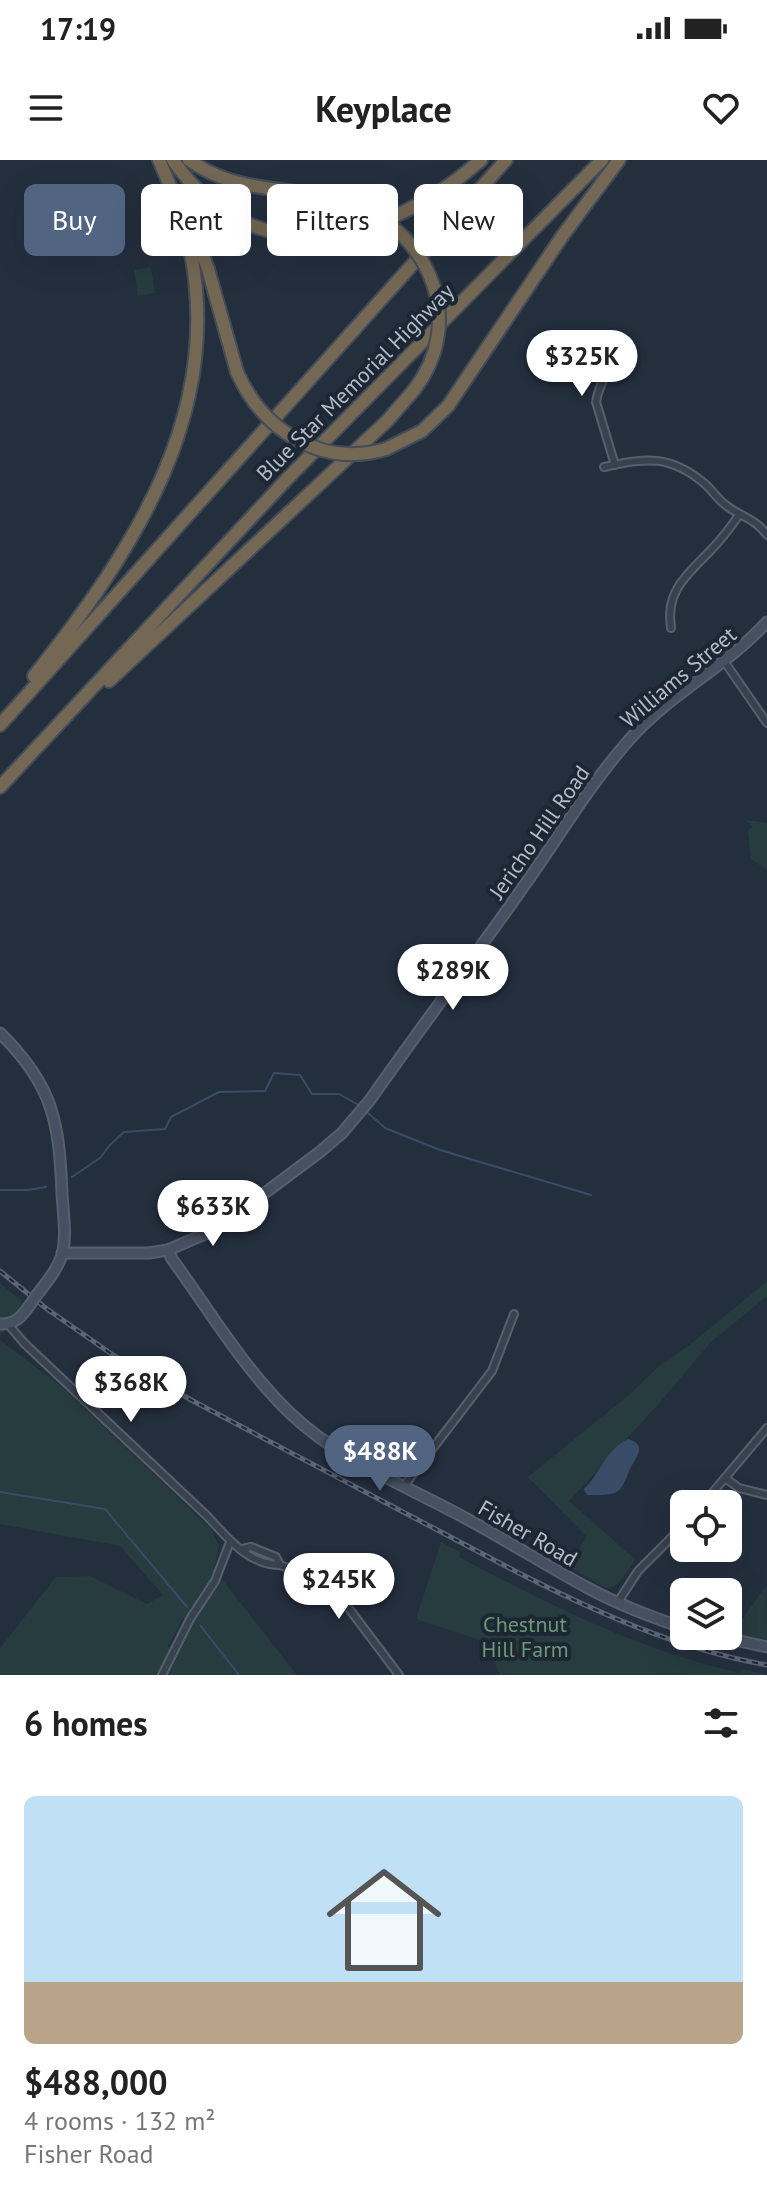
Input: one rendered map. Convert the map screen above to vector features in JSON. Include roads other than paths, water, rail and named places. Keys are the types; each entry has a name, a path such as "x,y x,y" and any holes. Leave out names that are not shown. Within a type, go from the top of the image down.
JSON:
{"highway":[{"path":"160,160 202,250 237,372 249,396 281,431 322,451 342,454 386,449 422,431 436,420 568,228 619,160"},
{"path":"0,722 70,629 126,547 157,492 180,430 192,375 196,293 186,232 160,160"},
{"path":"173,160 197,190 235,217 275,232 317,236 359,230 400,214 442,190 481,160"},
{"path":"0,787 34,751 387,421 428,368 437,341 438,309 433,284 422,259 403,234 380,216 356,204 333,198 232,182 189,160"},
{"name":"Blue Star Memorial Highway","path":"0,722 506,160"},
{"name":"Blue Star Memorial Highway","path":"34,751 239,530 602,160"}],"street":[{"path":"615,465 596,402 598,392 620,353 628,348"},
{"path":"604,467 646,459 667,461 679,466 739,515 754,521 767,535"},
{"path":"671,628 669,612 676,590 739,515"},
{"name":"Williams Street","path":"612,760 649,720 740,650 767,622"},
{"path":"724,661 767,723"},
{"name":"Jericho Hill Road","path":"62,1253 133,1254 168,1250 205,1234 321,1151 355,1119 612,760"},
{"path":"0,1033 24,1058 46,1093 60,1146 64,1224 62,1253 53,1274 17,1320 4,1324 207,1516 230,1542 251,1557 325,1582 338,1594 399,1675"},
{"name":"Fisher Road","path":"168,1250 264,1387 331,1446 589,1589 670,1622"},
{"path":"404,1486 492,1371 514,1314"},
{"path":"715,1490 767,1428"},
{"path":"725,1478 741,1489 767,1495"},
{"path":"618,1602 638,1571 670,1539"},
{"path":"162,1675 190,1619 215,1581 230,1542"},
{"path":"742,1642 767,1647"}],"water":[{"path":"628,1439 638,1445 639,1452 622,1487 612,1494 587,1495 584,1489 614,1449"}],"waterway":[{"path":"72,1177 100,1158 124,1132 165,1129 171,1117 219,1092 265,1091 274,1073 300,1075 312,1094 339,1094 357,1104"},
{"path":"367,1112 385,1128 440,1150 591,1195"},
{"path":"0,1190 46,1187"},
{"path":"0,1492 105,1509 187,1607"},
{"path":"200,1625 239,1675"}],"railway":[{"path":"0,1271 47,1309 113,1355 193,1401 513,1570 574,1600 668,1639 767,1665"}],"park label":[{"name":"Chestnut Hill Farm","path":"525,1636"}]}
